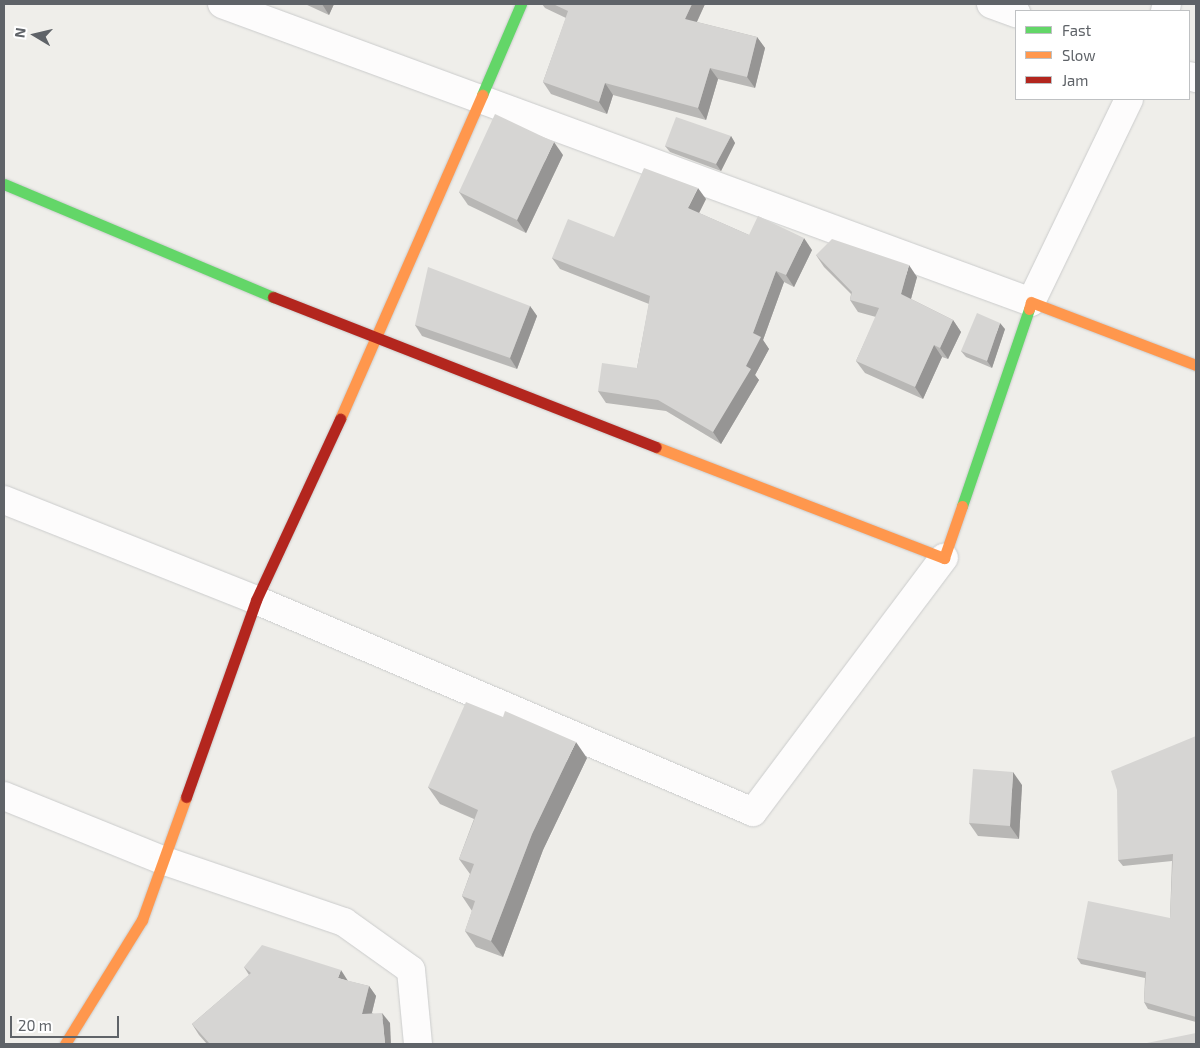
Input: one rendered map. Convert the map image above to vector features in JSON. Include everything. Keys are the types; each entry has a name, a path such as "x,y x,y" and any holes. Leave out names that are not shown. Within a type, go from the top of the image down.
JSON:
{"street":[{"path":"222,4 479,102 1030,302 1196,366"},
{"path":"65,1044 142,920 165,861 256,600 377,340 521,4"},
{"path":"991,4 1015,13"},
{"path":"4,500 256,600 753,812 944,558 1030,302 1129,100"},
{"path":"4,184 377,340 944,558"},
{"path":"4,796 165,861 344,922 411,970 418,1044"}],"building":[{"path":"553,4 692,4 685,19 757,37 747,77 710,68 698,108 605,83 599,102 543,82 568,11"},
{"path":"495,114 554,142 517,220 459,192"},
{"path":"676,117 731,136 716,164 665,146"},
{"path":"644,168 698,188 688,208 749,235 758,216 804,238 786,275 776,271 753,333 761,337 746,366 751,369 713,432 658,400 598,391 602,363 637,368 650,296 552,258 568,219 614,237"},
{"path":"832,239 909,265 901,294 953,320 940,348 934,345 915,387 856,361 879,308 850,300 852,292 816,255"},
{"path":"428,267 530,306 510,358 415,325"},
{"path":"977,313 1000,323 987,361 961,351"},
{"path":"466,702 503,717 505,711 576,742 532,834 491,941 465,931 475,901 462,896 474,864 459,859 478,810 428,787"},
{"path":"1196,736 1196,1017 1144,1002 1146,972 1077,958 1088,901 1170,918 1173,854 1118,860 1117,790 1111,771"},
{"path":"973,769 1013,772 1010,826 969,823"},
{"path":"262,945 341,970 338,978 369,986 362,1014 382,1013 385,1044 206,1044 209,1043 192,1024 251,973 244,967"},
{"path":"1196,1033 1196,1044 1142,1044"}],"traffic: fast":[{"path":"482,95 521,4"},
{"path":"4,184 273,297"},
{"path":"962,506 1029,309"}],"traffic: slow":[{"path":"340,419 482,95"},
{"path":"1029,309 1031,302 1196,365"},
{"path":"656,447 944,558 962,506"},
{"path":"65,1044 142,920 186,797"}],"traffic: jam":[{"path":"273,297 656,447"},
{"path":"186,797 256,600 340,419"}]}
